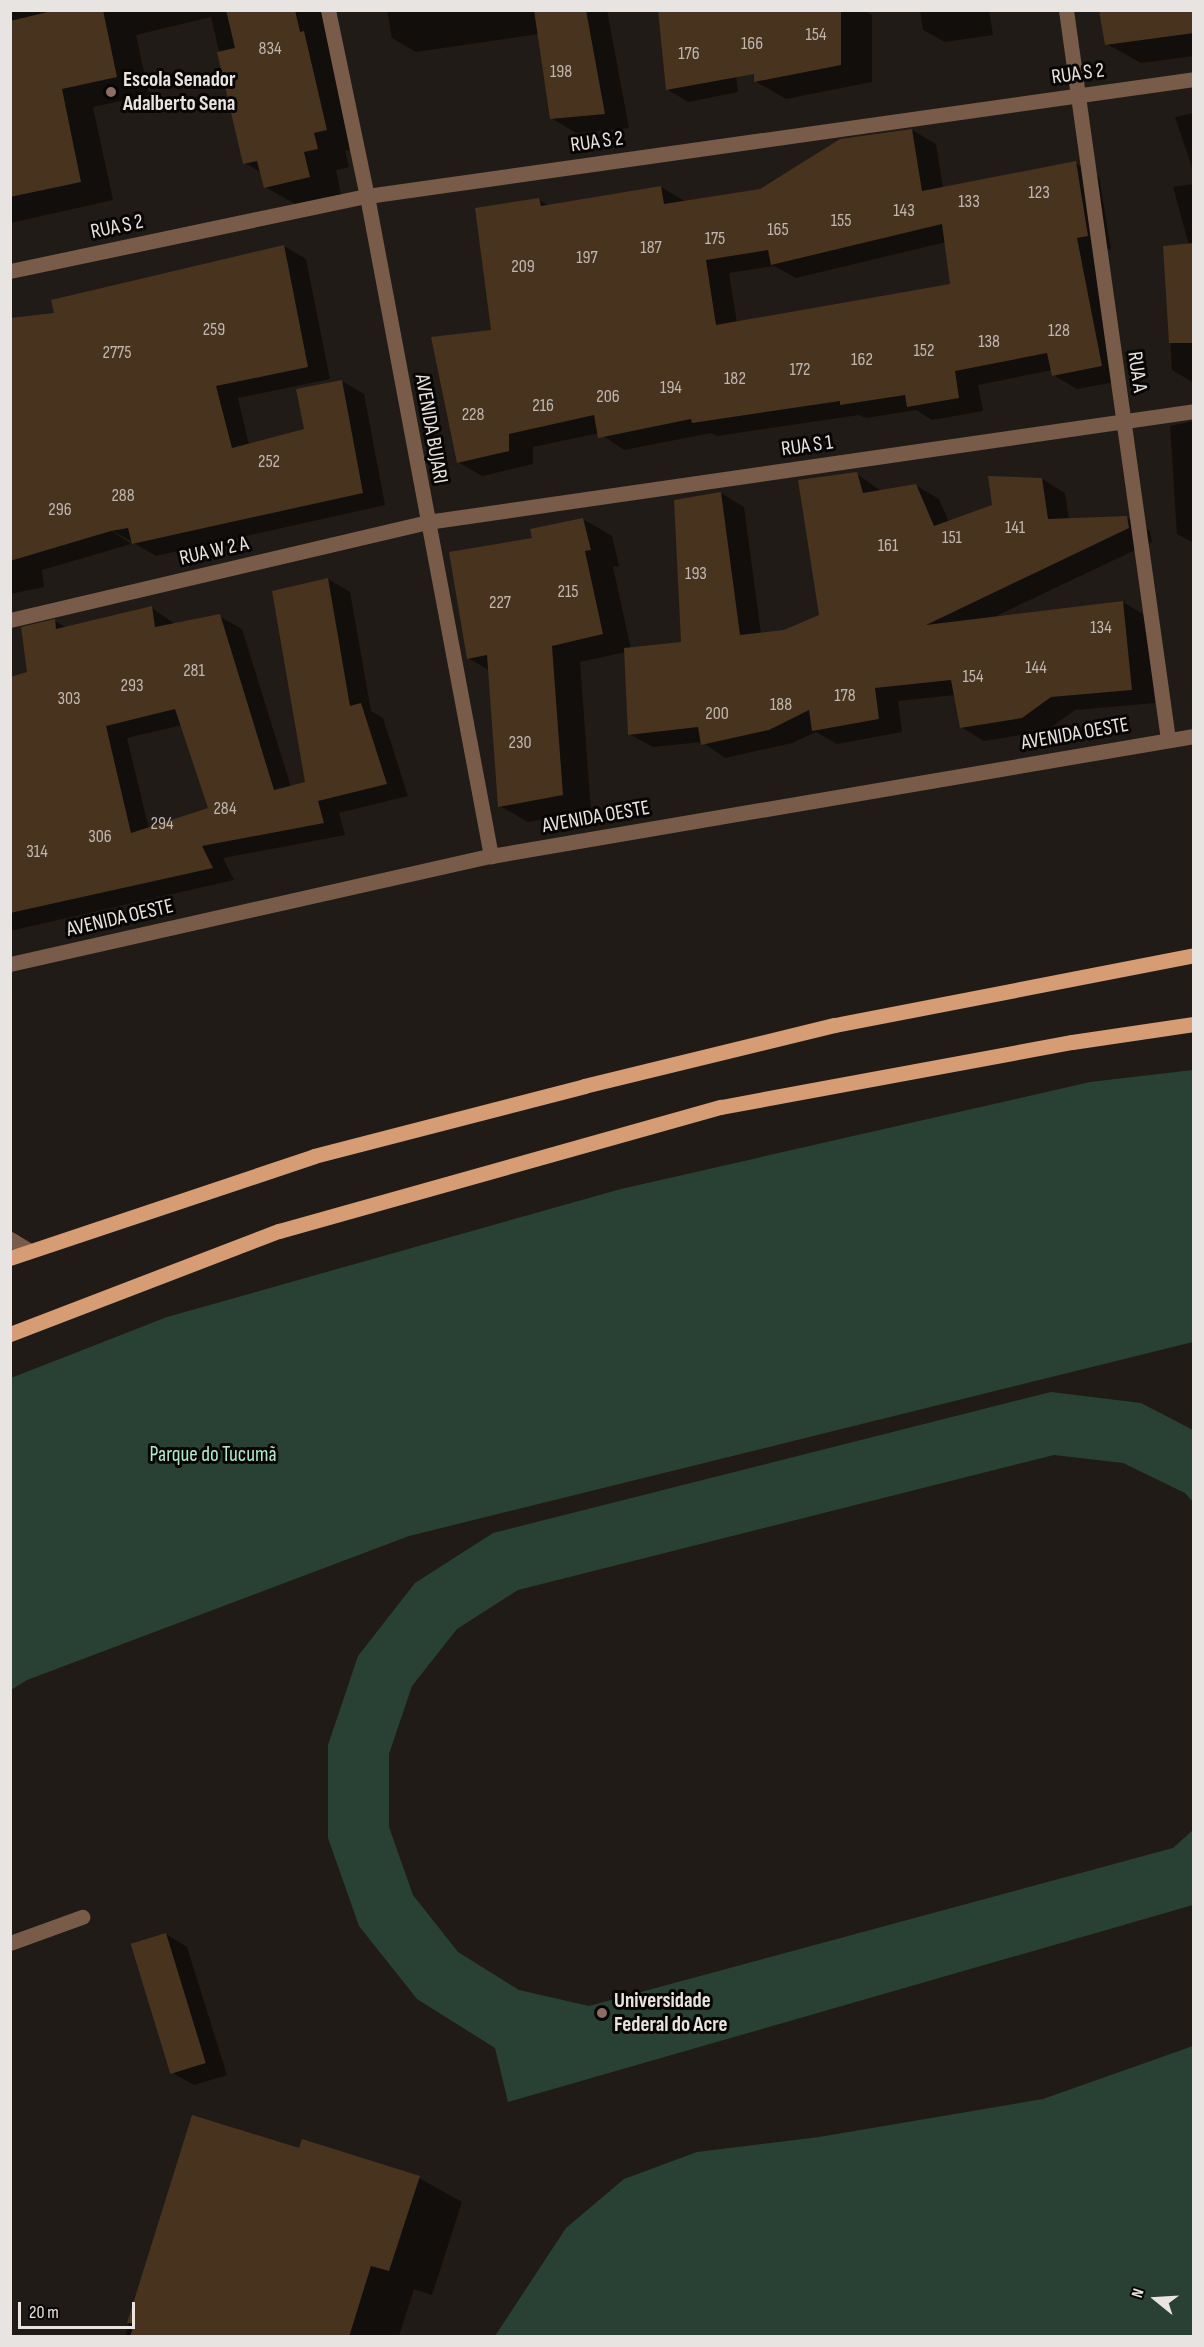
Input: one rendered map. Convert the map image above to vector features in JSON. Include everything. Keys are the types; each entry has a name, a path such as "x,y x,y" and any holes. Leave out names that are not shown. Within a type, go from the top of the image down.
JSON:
{"main road":[{"path":"10,1258 314,1156 584,1086 835,1025 1194,955"},
{"path":"10,1334 279,1231 721,1107 1072,1041 1194,1024"}],"street":[{"name":"AVENIDA BUJARI","path":"328,10 367,196 491,856"},
{"name":"RUA A","path":"1066,10 1168,740"},
{"name":"RUA S 2","path":"10,271 367,196 1194,79"},
{"name":"RUA S 1","path":"427,522 1194,411"},
{"name":"RUA W 2 A","path":"10,620 427,522"},
{"name":"AVENIDA OESTE","path":"10,964 491,856 1194,736"},
{"path":"10,1239 30,1251"},
{"path":"10,1943 82,1917"}],"green space":[{"name":"Parque do Tucumã","path":"1193,1070 1193,1342 409,1536 27,1680 11,1690 11,1378 167,1317 621,1189 1090,1082"},
{"path":"1051,1392 1141,1403 1193,1430 1193,1502 1185,1493 1123,1463 1054,1455 518,1590 457,1629 412,1686 389,1754 389,1827 413,1895 458,1952 519,1990 589,2006 1173,1848 1193,1830 1193,1905 508,2102 495,2048 417,1999 359,1926 328,1838 328,1745 358,1656 415,1583 493,1533"},
{"path":"1193,2046 1193,2336 495,2336 566,2228 624,2179 697,2152 819,2137 1043,2099"}],"building":[{"path":"56,10 103,10 117,77 62,89 81,182 10,197 10,21"},
{"path":"226,10 295,10 300,32 304,31 327,130 314,133 318,149 304,152 310,177 264,188 257,161 243,164 217,52 235,48"},
{"path":"534,10 586,10 605,114 550,119"},
{"path":"658,10 841,10 841,65 754,82 754,74 666,90"},
{"path":"1099,10 1194,10 1194,33 1105,45"},
{"path":"912,129 922,191 1076,161 1088,236 1077,238 1102,366 1052,376 1047,353 955,371 959,398 907,407 905,395 840,405 840,401 692,423 691,419 598,438 594,415 509,434 509,451 457,463 431,337 491,330 475,208 539,198 541,206 661,186 664,204 760,189 840,139","holes":["942,224 950,284 716,325 706,260 768,250 771,265"]},
{"path":"1194,243 1194,343 1169,343 1163,246"},
{"path":"284,245 308,367 216,386 232,448 304,429 296,389 342,380 363,493 132,544 128,528 111,531 10,561 10,318 54,313 51,300"},
{"path":"857,472 863,493 916,484 934,526 992,505 988,476 1042,478 1048,519 1127,516 1129,528 926,625 1123,601 1132,690 1051,697 1022,718 960,728 951,680 875,688 879,719 812,731 809,710 769,730 701,745 698,727 628,735 624,648 681,642 674,500 721,492 740,635 784,630 819,615 798,480"},
{"path":"583,518 591,550 585,551 603,634 552,646 563,795 498,807 487,655 467,659 449,552 532,538 530,529"},
{"path":"328,578 350,706 361,703 387,784 318,801 324,823 202,846 213,868 10,913 10,677 27,672 21,627 55,619 56,629 152,606 155,627 220,614 274,790 305,782 272,591","holes":["175,709 208,808 131,833 106,726"]},
{"path":"166,1933 206,2063 170,2074 131,1944"},
{"path":"192,2115 299,2148 302,2139 420,2176 389,2271 371,2266 349,2337 130,2337 134,2323 127,2323"}],"place":[{"name":"Escola Senador Adalberto Sena","path":"111,92"},
{"name":"Universidade Federal do Acre","path":"602,2013"}]}
